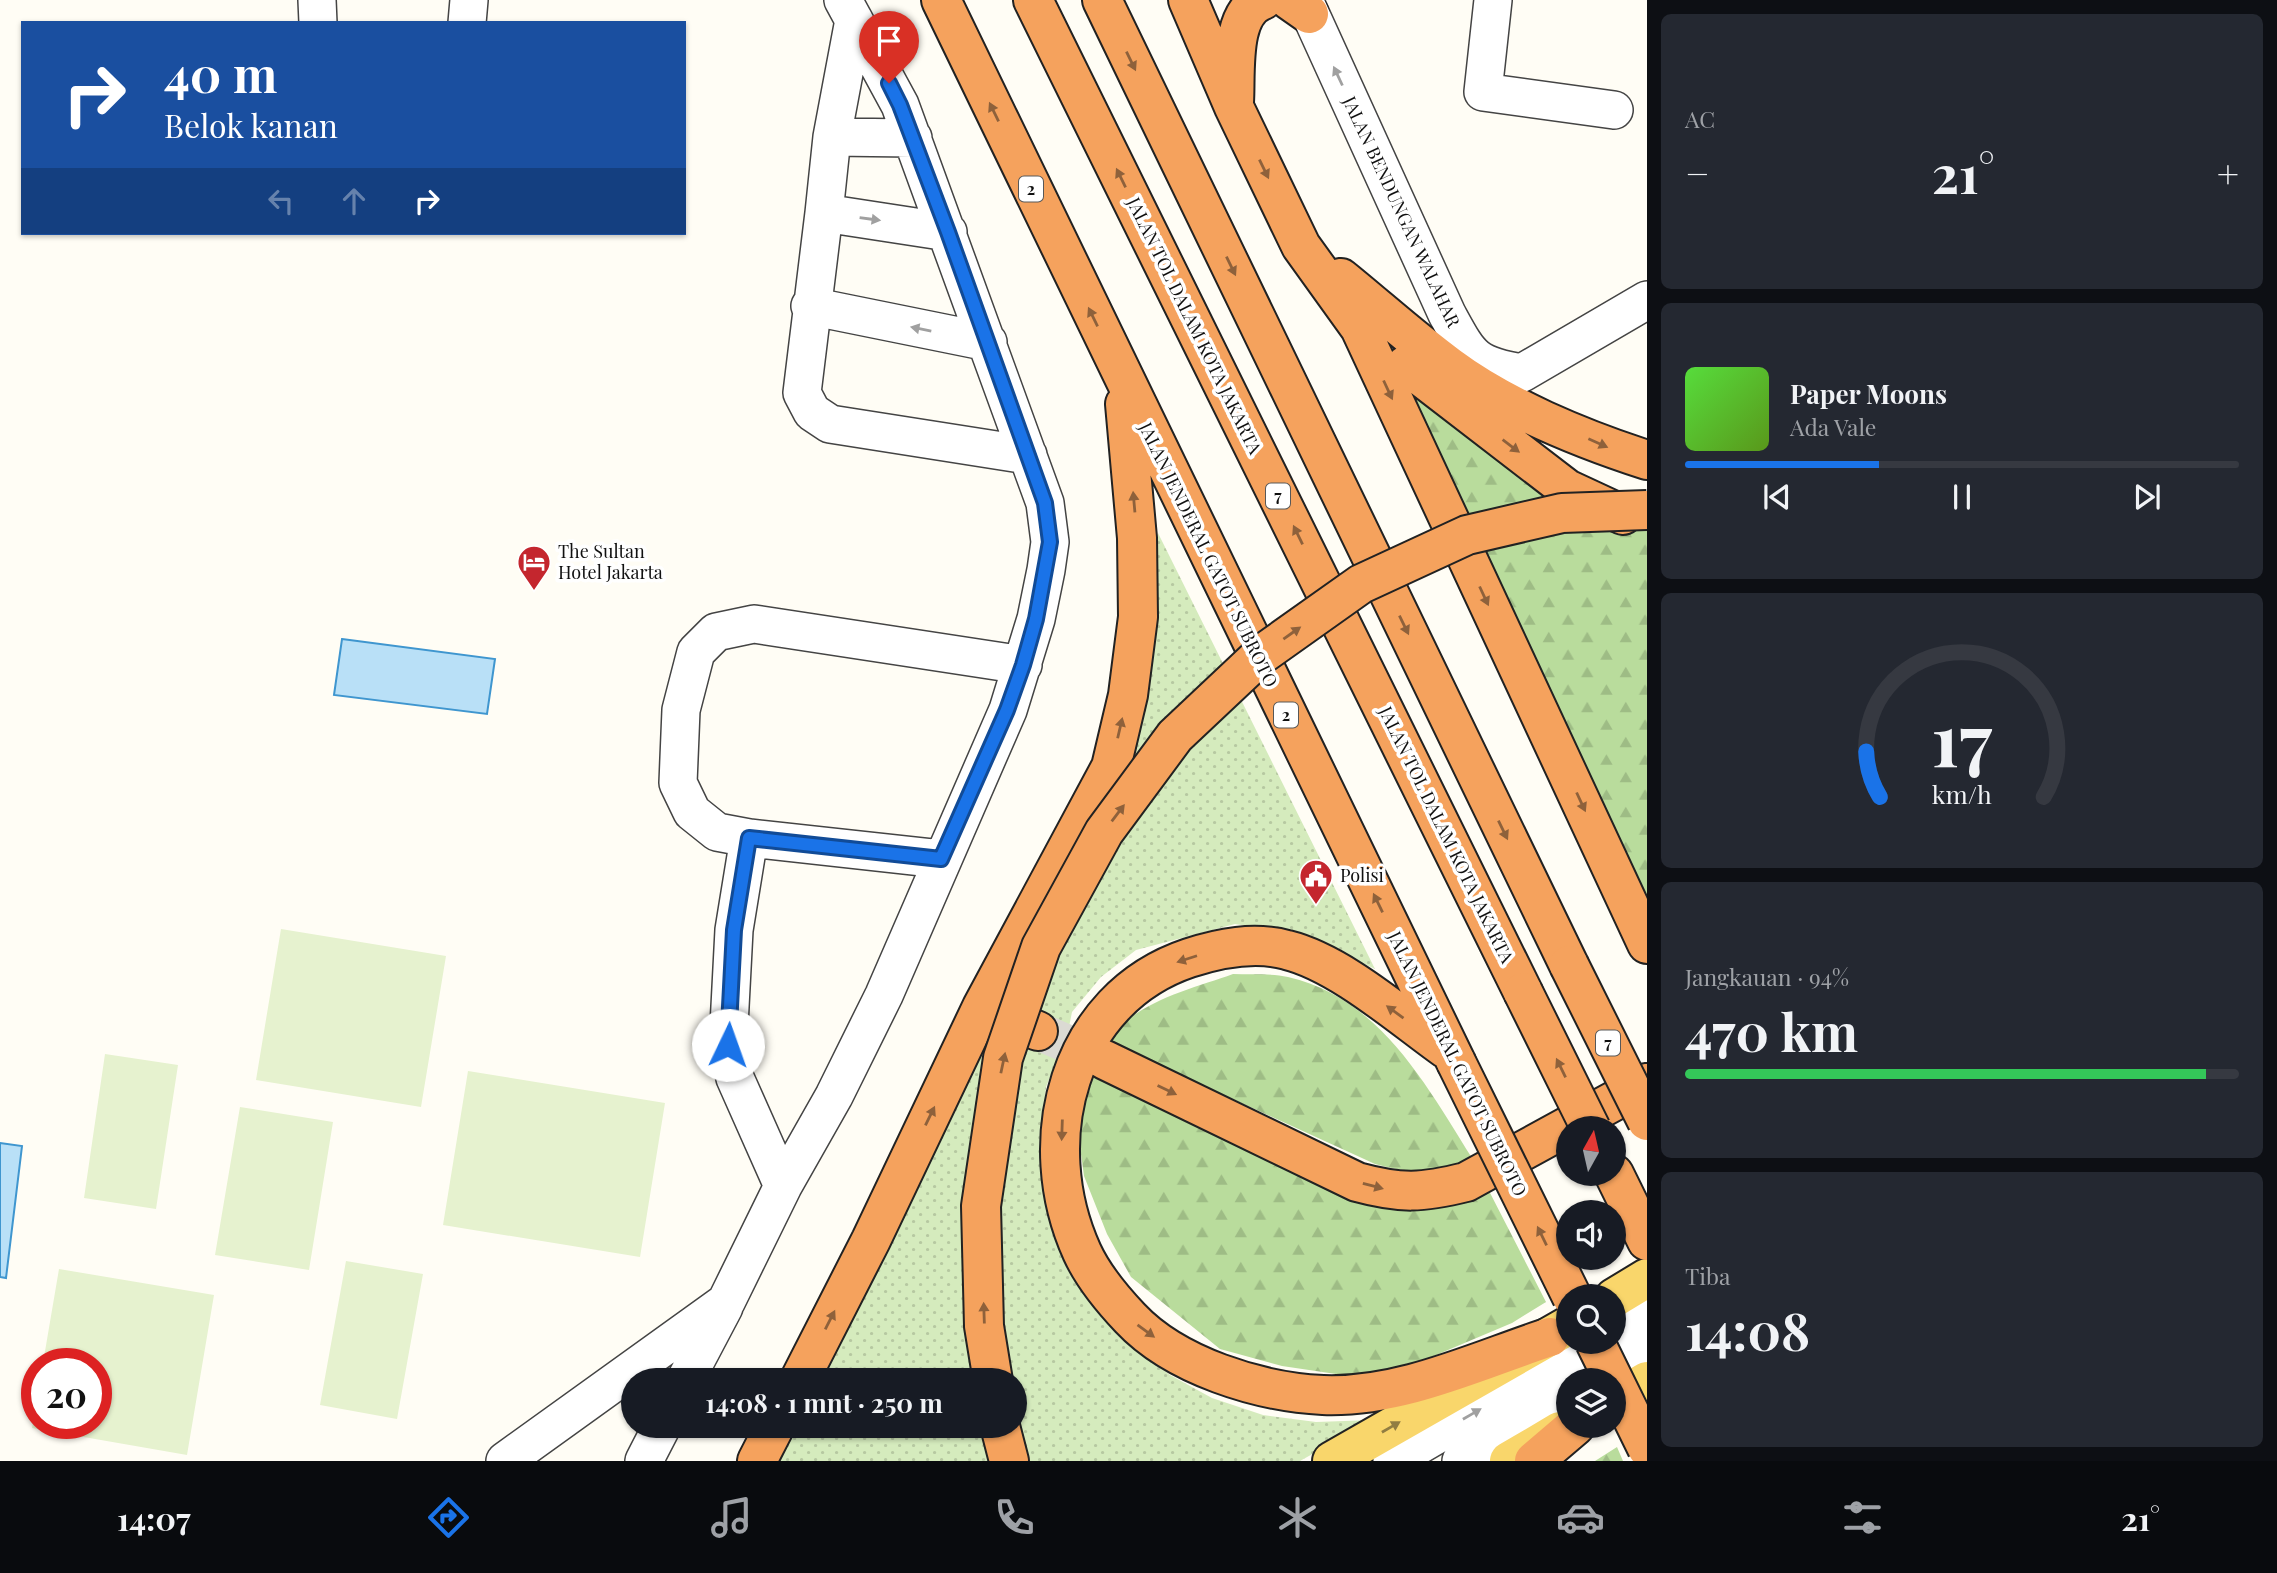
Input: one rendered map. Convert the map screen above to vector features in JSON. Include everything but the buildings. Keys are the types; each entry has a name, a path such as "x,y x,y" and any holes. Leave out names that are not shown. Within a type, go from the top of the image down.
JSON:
{"highway":[{"name":"JALAN JENDERAL GATOT SUBROTO","path":"941,0 1122,379 1566,1284"},
{"name":"JALAN TOL DALAM KOTA JAKARTA","path":"1033,0 1585,1116"},
{"name":"7","path":"1102,0 1647,1121"},
{"path":"1188,0 1234,107 1301,246 1360,328 1647,944"},
{"path":"1234,107 1239,36 1245,15 1254,3 1263,0"},
{"path":"1301,246 1450,368 1605,447 1647,460"},
{"path":"1360,328 1567,489 1647,527"},
{"path":"806,1368 871,1240 982,1007 1111,767 1128,695 1138,617 1137,538 1122,379"},
{"path":"991,1368 984,1326 981,1206 1003,1058 1041,947 1104,832 1175,736 1261,655 1362,584 1467,535 1562,513 1647,510"},
{"path":"1453,1057 1342,975 1286,949 1226,946 1160,968 1123,995 1092,1029 1074,1065 1062,1119 1061,1174 1071,1223 1083,1253 1100,1282 1132,1321 1189,1362 1248,1383 1323,1395 1389,1390 1556,1332"},
{"path":"982,1007 1038,1031"},
{"path":"1105,1060 1357,1182 1397,1192 1435,1190 1466,1182 1647,1083"},
{"path":"1620,1186 1647,1241"},
{"path":"1601,1354 1647,1448"},
{"path":"757,1461 769,1438"},
{"path":"1003,1438 1009,1461"},
{"path":"1534,1461 1561,1438"}],"main road":[{"path":"1626,1291 1647,1278"},
{"path":"1332,1461 1556,1333"},
{"path":"1626,1393 1647,1381"},
{"path":"1509,1461 1556,1433"}],"street":[{"path":"317,0 318,21"},
{"path":"467,21 469,0"},
{"path":"1493,0 1483,92 1614,110"},
{"name":"JALAN BENDUNGAN WALAHAR","path":"1301,5 1462,341 1478,362 1522,373 1647,300"},
{"path":"848,10 810,306 802,393 812,412 830,424 1028,454"},
{"path":"692,1368 783,1186 834,1096 884,995 1007,710 1036,619 1050,542 1045,503 900,105 848,10"},
{"path":"832,137 912,138"},
{"path":"824,213 948,232"},
{"path":"810,306 988,342"},
{"path":"941,859 749,838 717,832 692,812 678,783 681,710 696,652 716,632 754,624 1023,665"},
{"path":"749,838 734,930 728,1045 735,1078 783,1186"},
{"path":"505,1461 726,1302"},
{"path":"1626,1324 1647,1312"},
{"path":"1621,1368 1647,1352"},
{"path":"1392,1461 1575,1354"},
{"path":"1461,1461 1556,1406"},
{"path":"644,1461 656,1438"}],"green space":[{"path":"1360,328 1457,405 1647,527 1647,944"},
{"path":"1158,533 1375,969 1304,935 1235,924 1136,950 1101,977 1072,1012 1068,1032 1046,1087 1041,1151 1056,1236 1082,1289 1117,1333 1170,1375 1212,1398 1263,1415 1316,1422 1373,1420 1300,1461 774,1461 785,1438 1027,1438 1027,1368 820,1368 1153,643"},
{"path":"281,929 446,956 421,1107 256,1080"},
{"path":"1233,974 1288,977 1320,988 1349,1004 1375,1024 1418,1074 1472,1158 1448,1168 1424,1171 1375,1164 1108,1042 1119,1028 1147,1007"},
{"path":"105,1054 178,1065 156,1209 84,1198"},
{"path":"468,1071 665,1103 640,1257 443,1225"},
{"path":"1088,1074 1363,1197 1488,1189 1546,1302 1512,1323 1391,1374 1336,1374 1282,1366 1220,1349 1131,1277 1107,1234 1084,1176 1077,1125"},
{"path":"240,1107 333,1122 309,1270 215,1255"},
{"path":"346,1261 423,1274 397,1419 320,1405"},
{"path":"59,1269 214,1295 187,1455 95,1439 112,1439 112,1348 46,1348"},
{"path":"1617,1447 1623,1461 1595,1461"}],"water":[{"path":"342,639 495,659 487,714 334,695"},
{"path":"0,1143 22,1146 6,1278 0,1277"}],"tunnel":[{"path":"1038,1031 1105,1060"}],"place":[{"name":"The Sultan Hotel Jakarta","path":"534,592"},
{"name":"Polisi","path":"1316,906"}],"route":[{"path":"728,1045 734,930 749,838 941,859 1007,710 1036,619 1046,570 1050,542 1045,503 948,232 900,105 889,83"}]}
